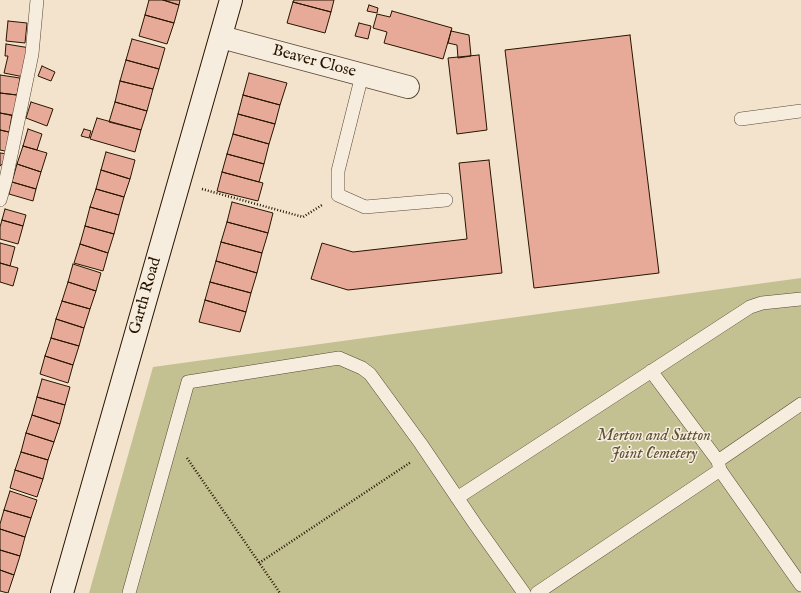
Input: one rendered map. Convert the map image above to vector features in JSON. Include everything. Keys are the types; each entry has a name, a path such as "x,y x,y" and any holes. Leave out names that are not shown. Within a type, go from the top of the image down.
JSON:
{"street":[{"name":"Garth Road","path":"62,593 231,0"},
{"name":"Beaver Close","path":"221,37 408,87"}],"lane":[{"path":"0,200 3,178 32,54 37,0"},
{"path":"362,75 338,171 338,195 365,207 446,200"},
{"path":"741,119 801,111"},
{"path":"457,498 750,307 762,302 801,299"},
{"path":"129,593 188,382 339,358 362,368 370,374 524,593"},
{"path":"651,371 801,585"},
{"path":"537,593 719,466 801,404"}],"path":[{"path":"179,183 303,217 338,195"},
{"path":"173,438 280,593"},
{"path":"259,563 426,452"}],"green space":[{"name":"Merton and Sutton Joint Cemetery","path":"801,278 801,593 89,593 153,367"}],"building":[{"path":"149,0 163,0 179,5 174,23 145,15"},
{"path":"163,0 180,0 179,5"},
{"path":"294,0 334,0 331,12 293,2"},
{"path":"293,2 331,12 325,33 287,23"},
{"path":"369,5 378,8 377,13 367,11"},
{"path":"392,11 452,28 443,59 384,43 387,32 373,28 377,14 390,17"},
{"path":"145,15 174,23 167,44 139,36"},
{"path":"8,21 27,23 25,43 6,41"},
{"path":"359,23 371,26 368,39 355,36"},
{"path":"451,31 469,35 471,56 458,58 457,45 448,43"},
{"path":"630,35 659,273 534,288 505,50"},
{"path":"132,39 165,48 159,69 126,60"},
{"path":"6,44 30,48 24,77 4,73 8,56 5,56"},
{"path":"479,55 487,130 457,134 448,58"},
{"path":"126,60 159,69 153,89 120,81"},
{"path":"42,66 55,72 51,81 38,76"},
{"path":"249,73 287,83 280,105 243,95"},
{"path":"0,75 20,78 17,95 0,93"},
{"path":"120,81 153,89 147,111 115,102"},
{"path":"0,93 17,95 14,116 0,113"},
{"path":"243,95 280,105 275,124 238,114"},
{"path":"31,102 53,109 47,126 26,118"},
{"path":"115,102 147,111 141,130 109,122"},
{"path":"0,113 12,115 9,132 0,130"},
{"path":"238,114 275,124 269,144 233,134"},
{"path":"97,118 141,130 135,152 90,139"},
{"path":"28,129 42,134 37,150 23,146"},
{"path":"84,129 91,131 89,138 81,136"},
{"path":"0,130 13,133 10,152 0,150"},
{"path":"233,134 269,144 264,164 227,154"},
{"path":"23,146 47,153 41,172 17,164"},
{"path":"106,152 135,160 130,179 101,170"},
{"path":"0,153 8,154 6,161 0,166"},
{"path":"227,154 264,164 259,182 222,172"},
{"path":"489,160 502,273 348,290 311,279 322,243 353,252 467,239 459,163"},
{"path":"17,164 41,172 36,189 12,182"},
{"path":"101,170 130,179 124,197 96,189"},
{"path":"222,172 263,183 258,201 217,191"},
{"path":"12,182 36,189 33,201 9,194"},
{"path":"96,189 124,197 119,215 90,207"},
{"path":"232,202 273,213 268,233 227,222"},
{"path":"90,207 119,215 114,234 85,226"},
{"path":"5,209 26,215 23,226 2,220"},
{"path":"2,220 23,226 18,244 0,239 0,227"},
{"path":"227,222 268,233 262,253 221,242"},
{"path":"85,226 114,234 108,253 80,244"},
{"path":"221,242 262,253 257,273 216,261"},
{"path":"0,243 15,247 10,266 0,263"},
{"path":"80,244 108,253 103,271 74,263"},
{"path":"216,261 257,273 251,293 210,282"},
{"path":"0,263 18,268 13,286 0,282"},
{"path":"73,264 101,273 96,291 68,282"},
{"path":"68,282 96,291 90,309 62,301"},
{"path":"210,282 251,293 246,312 205,300"},
{"path":"205,300 246,312 240,332 199,322"},
{"path":"62,301 90,309 84,328 56,319"},
{"path":"56,319 84,328 79,346 51,338"},
{"path":"51,338 79,346 73,365 45,356"},
{"path":"45,356 73,365 68,383 40,374"},
{"path":"42,379 70,387 65,405 37,397"},
{"path":"37,397 65,405 60,424 32,415"},
{"path":"32,415 60,424 54,442 26,433"},
{"path":"26,433 54,442 48,460 21,452"},
{"path":"21,452 48,460 43,479 15,470"},
{"path":"15,470 43,479 37,497 10,488"},
{"path":"10,491 37,500 31,518 4,510"},
{"path":"4,510 31,518 25,537 0,529"},
{"path":"0,529 25,537 20,556 0,550"},
{"path":"0,550 20,556 14,575 0,570"},
{"path":"0,570 14,575 8,593 0,591"}]}
